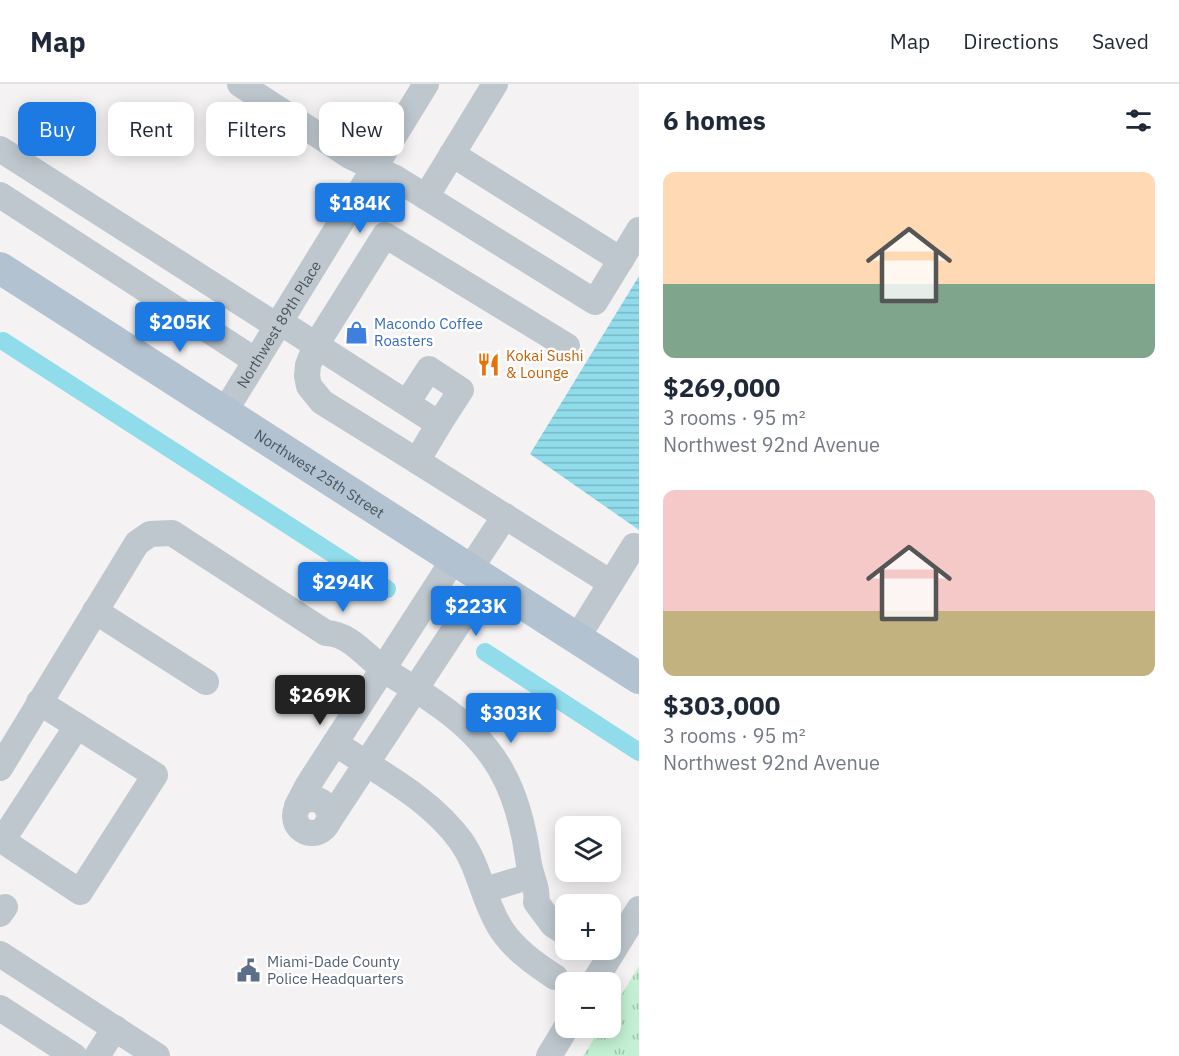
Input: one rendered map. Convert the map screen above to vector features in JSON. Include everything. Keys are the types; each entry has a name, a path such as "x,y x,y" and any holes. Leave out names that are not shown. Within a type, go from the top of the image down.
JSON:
{"main road":[{"name":"Northwest 25th Street","path":"0,268 639,678"}],"street":[{"path":"240,84 350,156 426,197 595,302 639,230"},
{"name":"Northwest 89th Place","path":"225,411 426,84"},
{"path":"426,197 495,84"},
{"path":"0,149 440,424"},
{"path":"453,154 621,260"},
{"path":"0,195 256,361"},
{"path":"567,346 385,235 316,345 308,365 307,376 314,395 611,583"},
{"path":"407,403 429,369 461,390 417,461"},
{"path":"470,569 436,659 368,765 328,822 328,811 322,802 306,800 297,806 334,744 403,639 470,569 505,516"},
{"path":"0,768 137,543 150,534 165,532 177,536 326,633 329,642 359,663 384,669 465,724 486,747 503,772 521,815 536,902 555,926"},
{"path":"577,638 634,546"},
{"path":"95,611 206,682"},
{"path":"403,639 436,659"},
{"path":"39,702 155,775 80,892 1,840 77,726"},
{"path":"334,744 414,795 446,822 469,853 496,919 510,940 555,977"},
{"path":"485,890 534,885"},
{"path":"534,885 555,909"},
{"path":"621,931 639,909"},
{"path":"0,954 158,1056"},
{"path":"0,1008 74,1056"},
{"path":"98,1056 115,1028"},
{"path":"549,1056 560,1038"}],"green space":[{"path":"639,966 639,1056 583,1056 595,1038 621,1038 621,996"}],"water":[{"path":"639,276 639,530 530,454"}],"waterway":[{"path":"3,341 387,589"},
{"path":"485,652 639,752"}],"place":[{"name":"Macondo Coffee Roasters","path":"356,332"},
{"name":"Kokai Sushi & Lounge","path":"488,364"},
{"name":"Miami-Dade County Police Headquarters","path":"249,970"}]}
